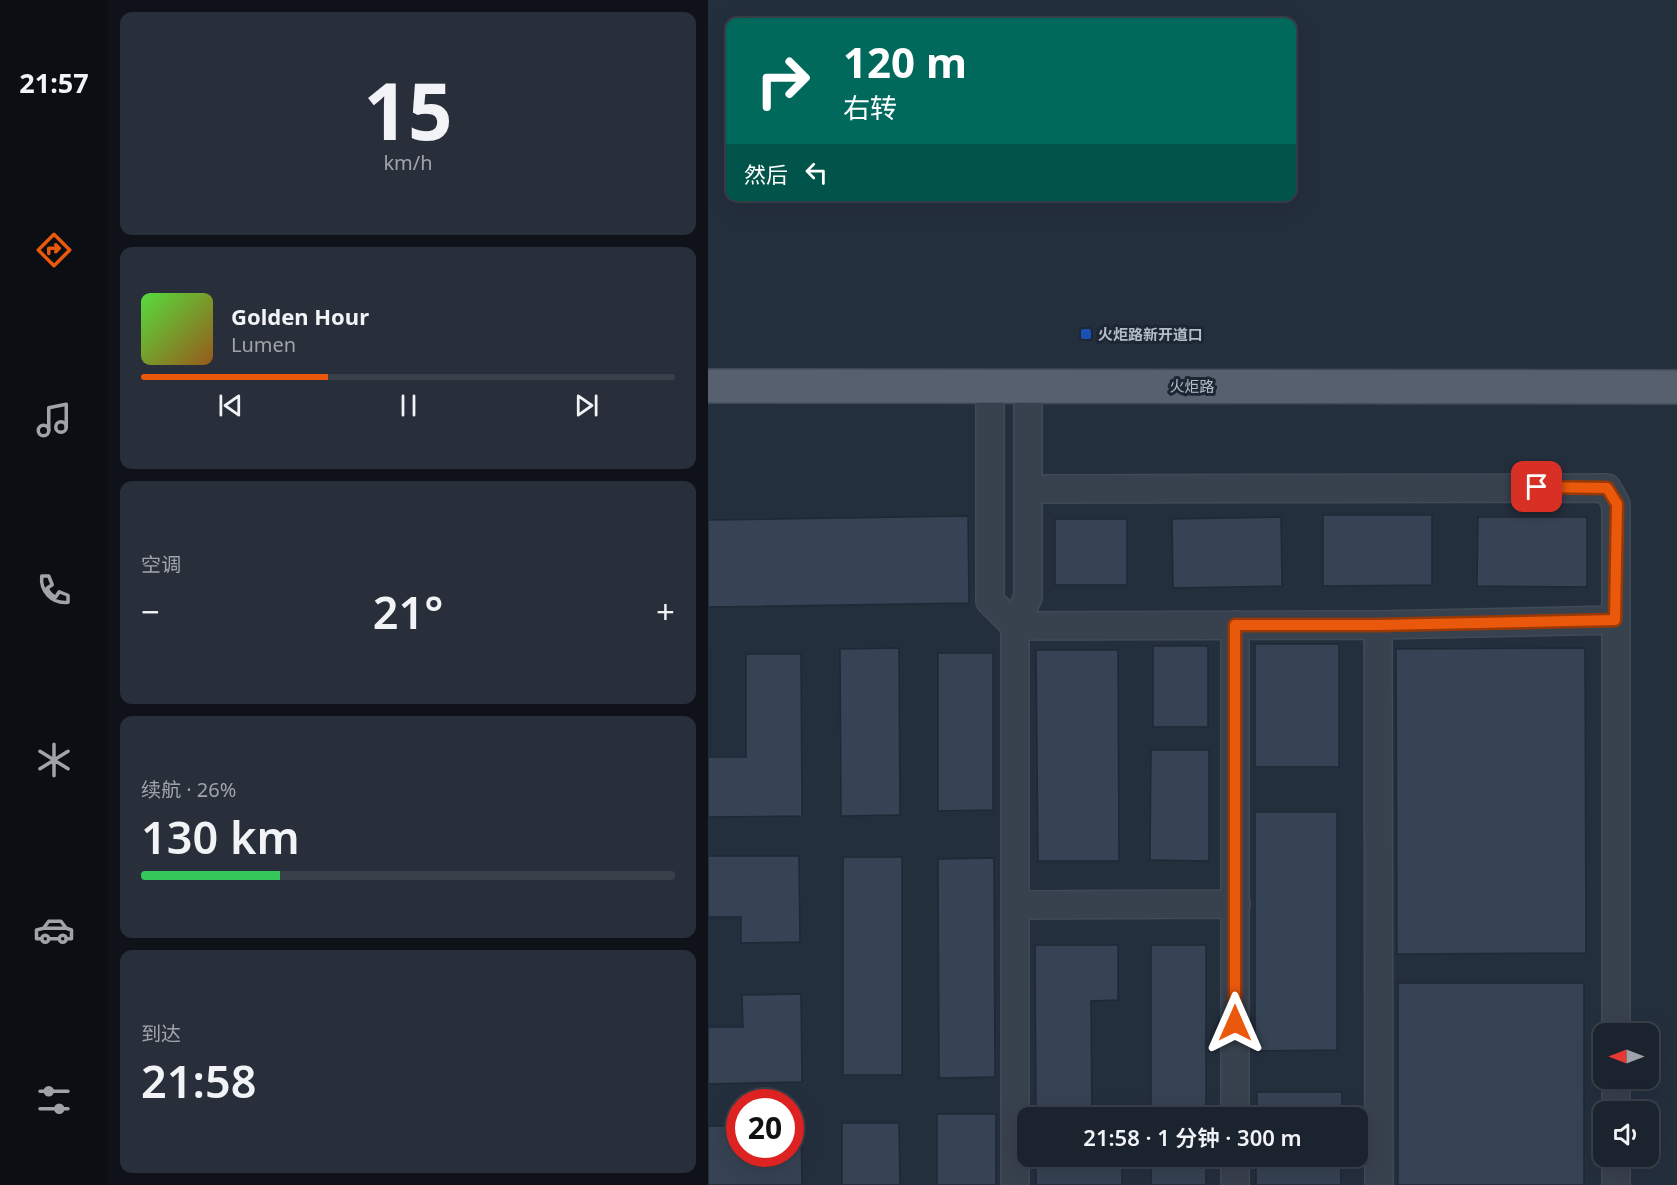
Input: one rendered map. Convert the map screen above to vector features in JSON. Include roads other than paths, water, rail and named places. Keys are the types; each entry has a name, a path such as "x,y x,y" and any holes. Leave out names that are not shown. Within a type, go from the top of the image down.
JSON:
{"main road":[{"name":"火炬路","path":"708,386 1677,387"}],"lane":[{"path":"1015,1185 1015,626 1028,597 1028,386"},
{"path":"990,387 990,601 1015,626 1378,625 1615,620"},
{"path":"1029,489 1607,488 1617,504 1616,1023"},
{"path":"1235,625 1235,1107"},
{"path":"1378,625 1379,1185"},
{"path":"1015,905 1236,904"},
{"path":"1235,1167 1235,1185"},
{"path":"1616,1167 1616,1185"}],"place":[{"name":"火炬路新开道口","path":"1086,334"}]}
